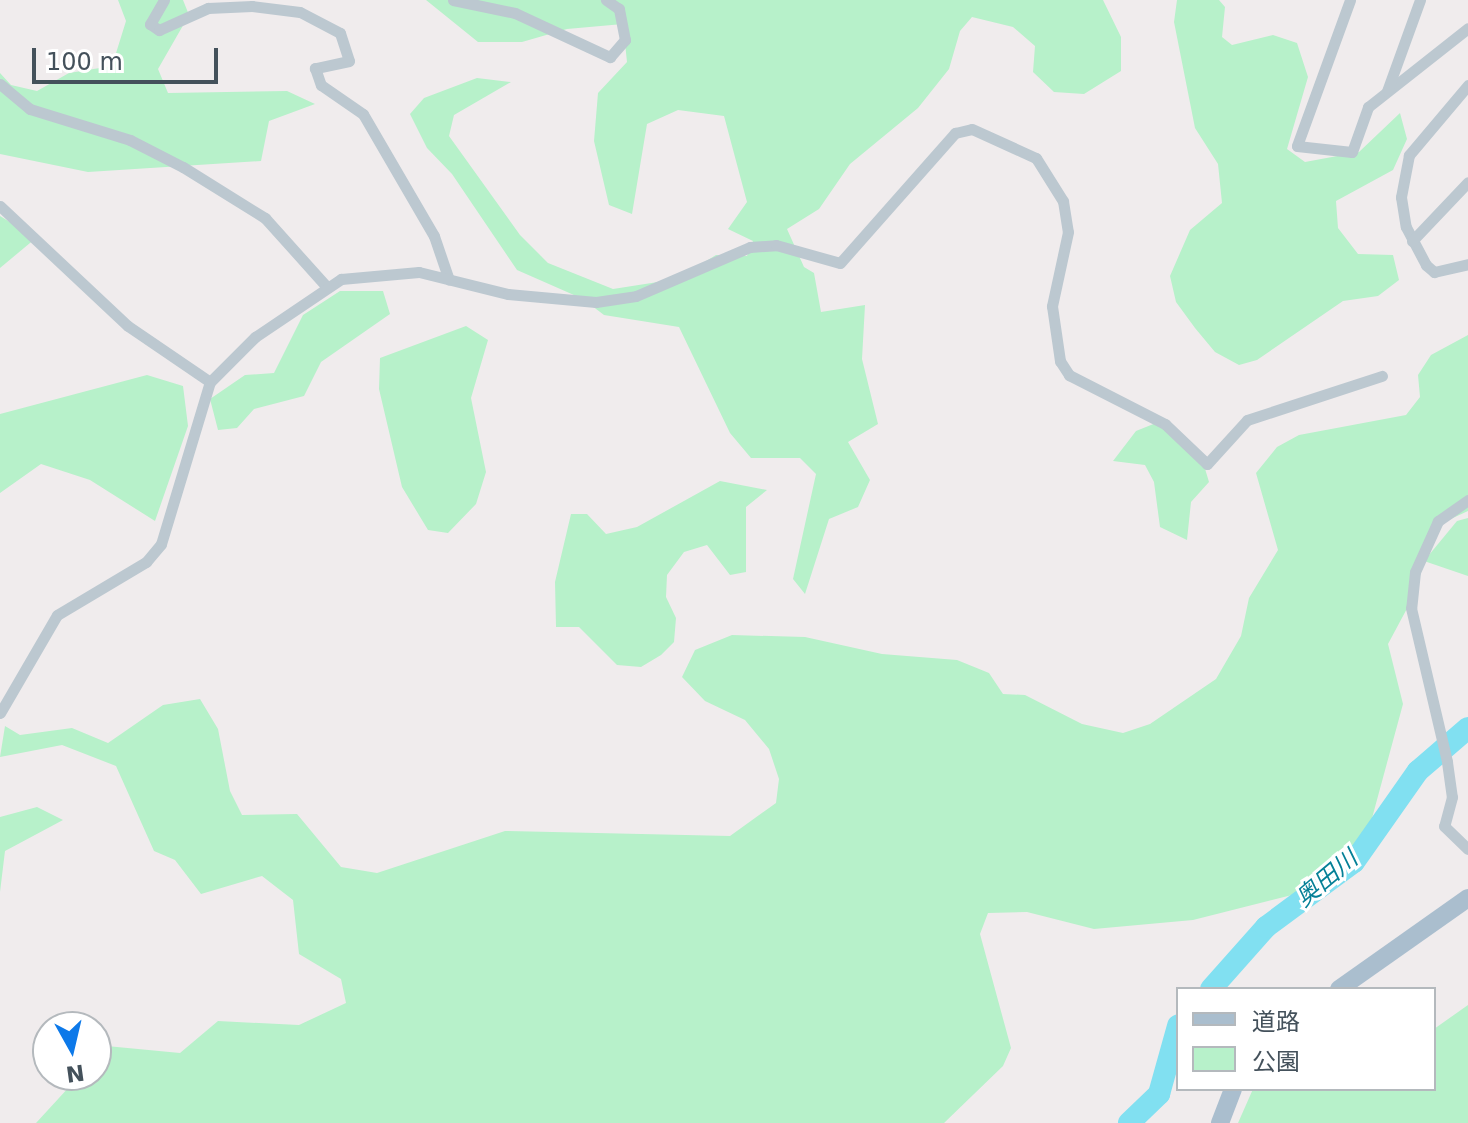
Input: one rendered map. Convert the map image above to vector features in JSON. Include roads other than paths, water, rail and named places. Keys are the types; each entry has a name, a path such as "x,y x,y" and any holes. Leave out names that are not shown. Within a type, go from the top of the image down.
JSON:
{"main road":[{"path":"1342,987 1468,898"},
{"path":"1220,1123 1232,1091"}],"street":[{"path":"164,0 150,24 159,30 208,8 252,6 300,12 340,33 349,61 315,68 321,85 363,114 434,236 449,280"},
{"path":"453,0 515,13 610,57 625,40 619,9 606,0"},
{"path":"1350,0 1297,146 1352,152 1368,107 1468,28"},
{"path":"1387,92 1420,0"},
{"path":"0,84 30,109 130,140 183,167 265,218 326,286"},
{"path":"1468,85 1409,155 1401,197 1412,241 1434,272 1468,264"},
{"path":"0,713 57,615 125,577 161,544 210,382 255,337 326,286 385,271 449,280 538,299 596,302 636,296 750,247 776,245 840,263 955,133 972,129 1036,158 1063,201 1068,232 1052,306 1057,349 1069,375 1165,424 1207,464 1247,420 1382,376"},
{"path":"1412,241 1468,182"},
{"path":"0,206 128,326 210,382"},
{"path":"1468,500 1438,521 1415,572 1411,608 1447,762 1452,797 1444,826 1468,849"}],"waterway":[{"name":"奥田川","path":"1213,987 1266,927 1354,862 1418,771 1468,728"},
{"name":"奥田川","path":"1129,1123 1159,1094 1176,1033"}]}
